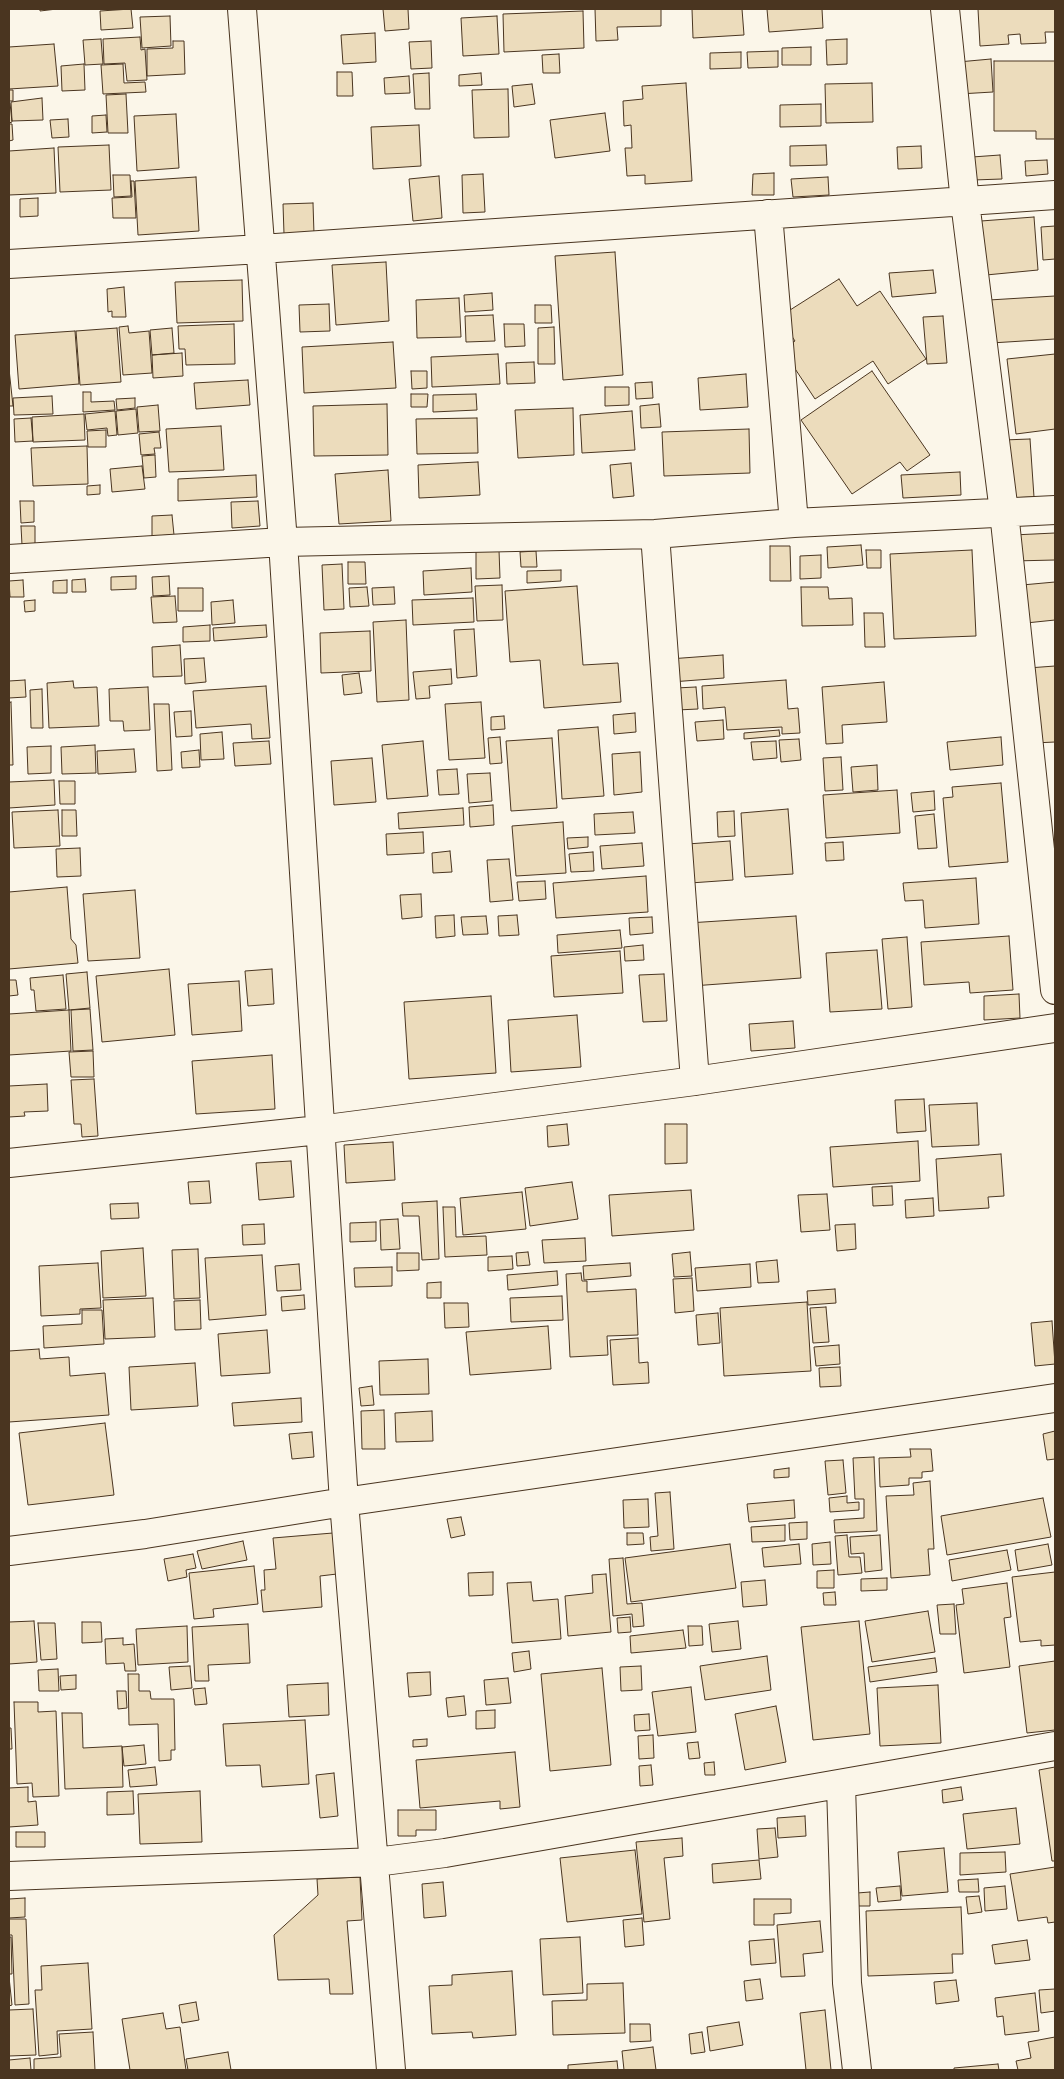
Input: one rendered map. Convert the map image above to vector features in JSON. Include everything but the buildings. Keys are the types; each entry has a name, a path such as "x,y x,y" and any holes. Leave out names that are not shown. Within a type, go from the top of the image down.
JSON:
{"street":[{"path":"242,9 283,542 344,1502 376,1862 391,2070"},
{"path":"945,9 965,202 1004,512 1055,990"},
{"path":"9,264 1055,196"},
{"path":"768,214 794,523"},
{"path":"9,559 283,542 655,534 794,523 1055,510"},
{"path":"655,534 695,1082"},
{"path":"9,1163 319,1130 695,1082 1055,1028"},
{"path":"9,1550 145,1534 344,1502 1055,1398"},
{"path":"9,1876 376,1862 445,1854 1055,1746"},
{"path":"841,1785 847,1983 857,2070"}]}
